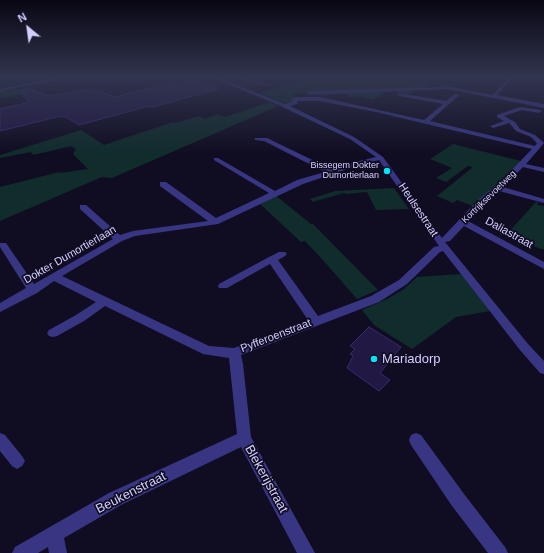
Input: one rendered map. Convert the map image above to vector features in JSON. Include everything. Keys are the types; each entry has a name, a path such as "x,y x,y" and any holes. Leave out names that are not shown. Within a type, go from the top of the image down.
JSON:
{"street":[{"name":"Heulsestraat","path":"280,104 352,138 381,158 442,244 524,347 544,369"},
{"path":"286,106 293,104"},
{"path":"339,104 541,145"},
{"path":"425,122 446,104"},
{"path":"533,104 544,106"},
{"path":"539,111 522,108 498,116 513,123 518,130 533,136 541,145"},
{"path":"494,126 509,121"},
{"path":"257,139 265,139 331,172"},
{"name":"Kortrijksevoetweg","path":"442,244 541,145"},
{"name":"Dokter Dumortierlaan","path":"0,308 119,239 133,234 215,222 300,182 369,160 381,158"},
{"path":"216,159 274,193"},
{"path":"522,164 544,170"},
{"path":"163,184 215,222"},
{"path":"498,188 544,202"},
{"path":"83,207 119,239"},
{"name":"Daliastraat","path":"463,222 544,266"},
{"name":"Pyfferoenstraat","path":"55,277 207,351 234,353 375,299 403,282 442,244"},
{"path":"3,245 32,290"},
{"path":"224,286 282,254"},
{"path":"272,259 316,321"},
{"path":"53,333 80,318 105,301"},
{"name":"Blekerijstraat","path":"234,353 237,364 244,438 306,553"},
{"name":"Beukenstraat","path":"21,553 114,499 244,438"},
{"path":"0,440 18,461"},
{"path":"416,440 458,500 499,553"},
{"path":"55,533 58,553"}],"green space":[{"path":"265,104 274,104 278,106 112,178 102,177 0,221 0,187 59,172 88,169 73,154 76,149 71,146 33,155 31,152 0,158 0,155 81,130 104,145 173,122 176,123 198,116 205,119 218,114 225,117"},
{"path":"453,144 521,161 503,180 473,206 457,200 453,203 437,196 473,167 468,166 446,182 436,178 452,168 430,159"},
{"path":"394,188 409,209 376,210 367,192 344,193 313,202 310,199 335,191"},
{"path":"275,195 311,224 313,224 378,290 357,299 305,241 301,242 259,203"},
{"path":"536,202 538,202 537,205 544,206 544,249 506,235"},
{"path":"461,274 490,311 456,317 412,349 374,325 362,310 389,298 404,289 417,277"}],"building":[{"path":"22,104 165,104 153,107 149,106 79,125 66,117 61,116 0,131 0,109"},
{"name":"Mariadorp","path":"369,327 401,347 380,373 390,380 379,391 347,368 353,356 350,354 355,349 350,346"}],"place":[{"name":"Bissegem Dokter Dumortierlaan","path":"387,171"},
{"name":"Mariadorp","path":"374,359"}]}
